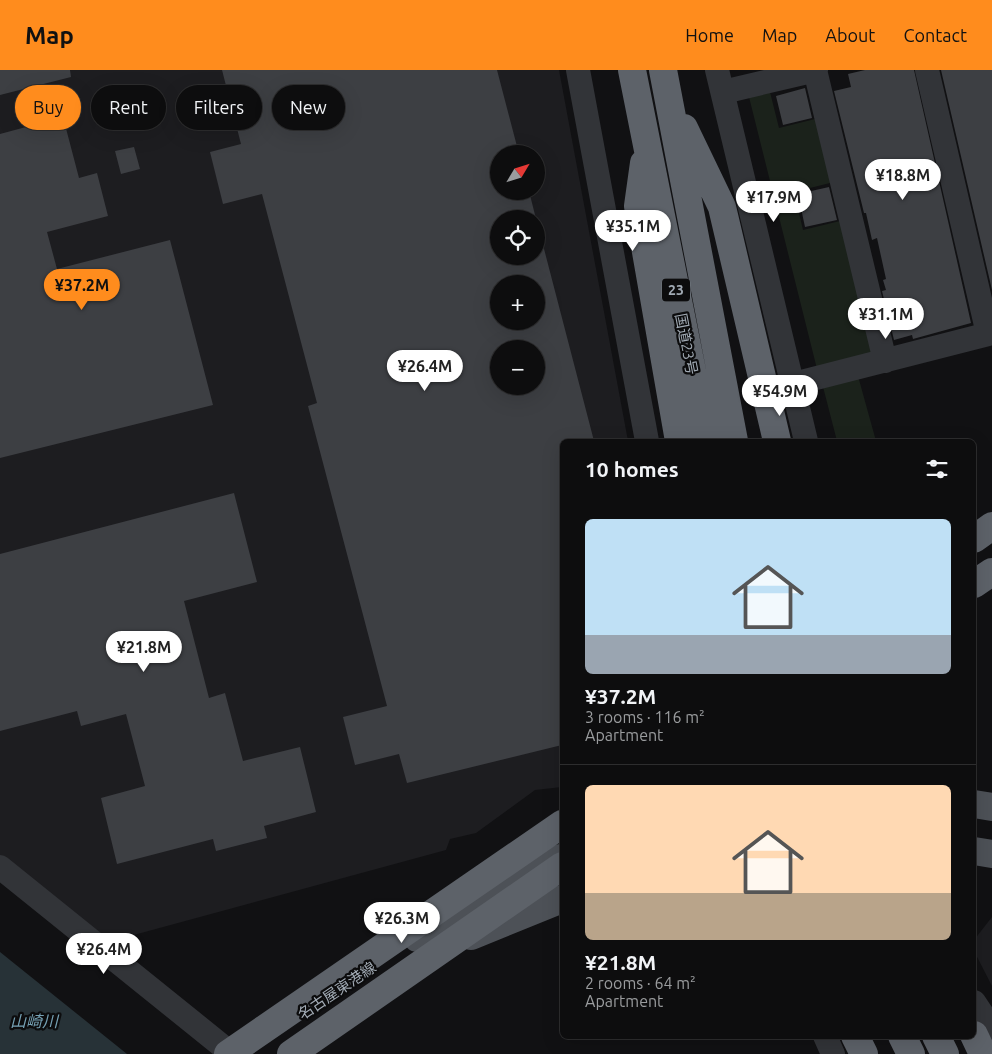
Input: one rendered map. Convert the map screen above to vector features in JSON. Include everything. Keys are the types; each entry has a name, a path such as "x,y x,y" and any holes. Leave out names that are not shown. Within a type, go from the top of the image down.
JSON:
{"highway":[{"name":"国道23号","path":"632,70 706,439"},
{"name":"国道23号","path":"666,83 734,439"},
{"path":"666,83 722,207 777,439"},
{"path":"647,139 638,206 679,439"},
{"path":"976,538 992,526"},
{"path":"976,583 992,572"},
{"path":"228,1054 560,825"},
{"path":"291,1054 560,867"},
{"path":"856,1039 864,1054"},
{"path":"904,1039 911,1054"},
{"path":"938,1039 945,1054"},
{"path":"976,1039 984,1054"}],"main road":[{"path":"976,804 992,807"},
{"path":"976,851 992,854"},
{"name":"名古屋東港線","path":"244,1054 410,942 504,886 560,858"},
{"name":"名古屋東港線","path":"276,1054 358,996 428,953 560,900"}],"street":[{"path":"578,70 647,439"},
{"path":"806,439 720,81 815,70 885,361"},
{"path":"793,384 990,333 927,70"},
{"path":"0,867 232,1054"},
{"path":"976,1005 992,1029"},
{"path":"826,1039 833,1054"}],"shaded area":[{"path":"0,70 559,70 628,439 560,439 560,787 535,790 476,833 450,839 446,850 108,942 0,855"},
{"path":"770,92 779,128 819,118 834,182 794,192 803,230 844,220 875,347 869,356 817,369 749,97"},
{"path":"858,376 875,439 836,439 822,383"},
{"path":"992,917 992,986 976,955 976,937"}],"water":[{"name":"山崎川","path":"0,952 127,1054 0,1054"}],"building":[{"path":"0,70 70,70 71,77 39,85 15,85 15,91 0,95"},
{"path":"222,70 497,70 517,145 490,145 490,200 531,200 534,210 490,210 490,265 545,265 545,253 593,439 560,439 560,745 407,783 399,754 355,765 343,717 387,706 308,406 317,403 262,194 223,204 210,152 241,144 237,130 262,130 262,85 226,85"},
{"path":"865,70 914,70 971,323 913,339 912,335 894,340 882,291 886,290 883,280 886,279 877,238 872,240 866,213 864,213 834,91 851,87 848,74"},
{"path":"941,70 992,70 992,290"},
{"path":"805,88 812,118 783,125 776,96"},
{"path":"15,130 66,130 79,178 97,173 108,216 47,232 57,269 170,240 213,405 0,458 0,134"},
{"path":"134,147 140,169 121,174 115,151"},
{"path":"829,187 837,220 805,227 798,194"},
{"path":"234,493 257,582 184,601 209,698 225,693 243,761 300,747 316,812 264,826 267,838 216,851 213,839 117,864 101,798 145,786 126,714 81,726 77,711 0,731 0,554"}]}
